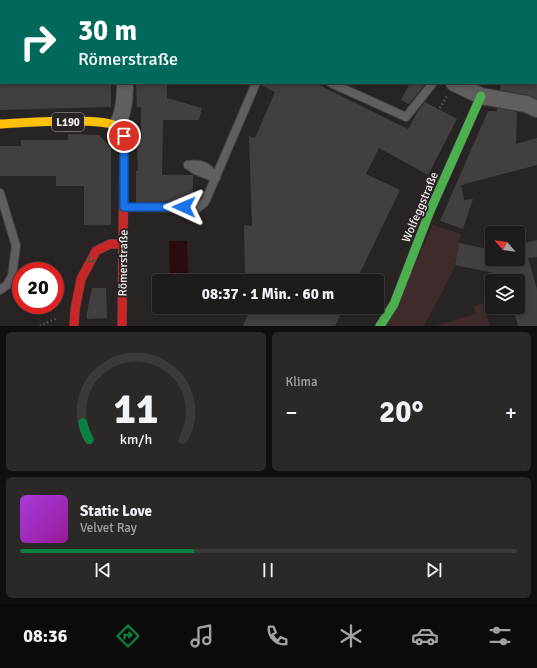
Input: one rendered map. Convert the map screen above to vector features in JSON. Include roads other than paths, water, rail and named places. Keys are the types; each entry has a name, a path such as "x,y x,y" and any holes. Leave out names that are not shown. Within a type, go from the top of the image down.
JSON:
{"street":[{"path":"117,126 121,118 125,96 125,84"},
{"path":"452,88 481,96 526,104 537,109"},
{"name":"Wolfeggstraße","path":"380,326 394,304 430,211 481,96"},
{"name":"L190","path":"0,124 80,121 108,122 117,126"},
{"name":"Römerstraße","path":"117,126 124,136 122,326"},
{"path":"74,326 75,310 81,279 96,251 110,244 123,244"}],"lane":[{"path":"124,207 198,208 205,202 256,84"},
{"path":"333,84 406,117 432,84"},
{"path":"0,193 16,246 12,276 7,285 0,290"}]}
